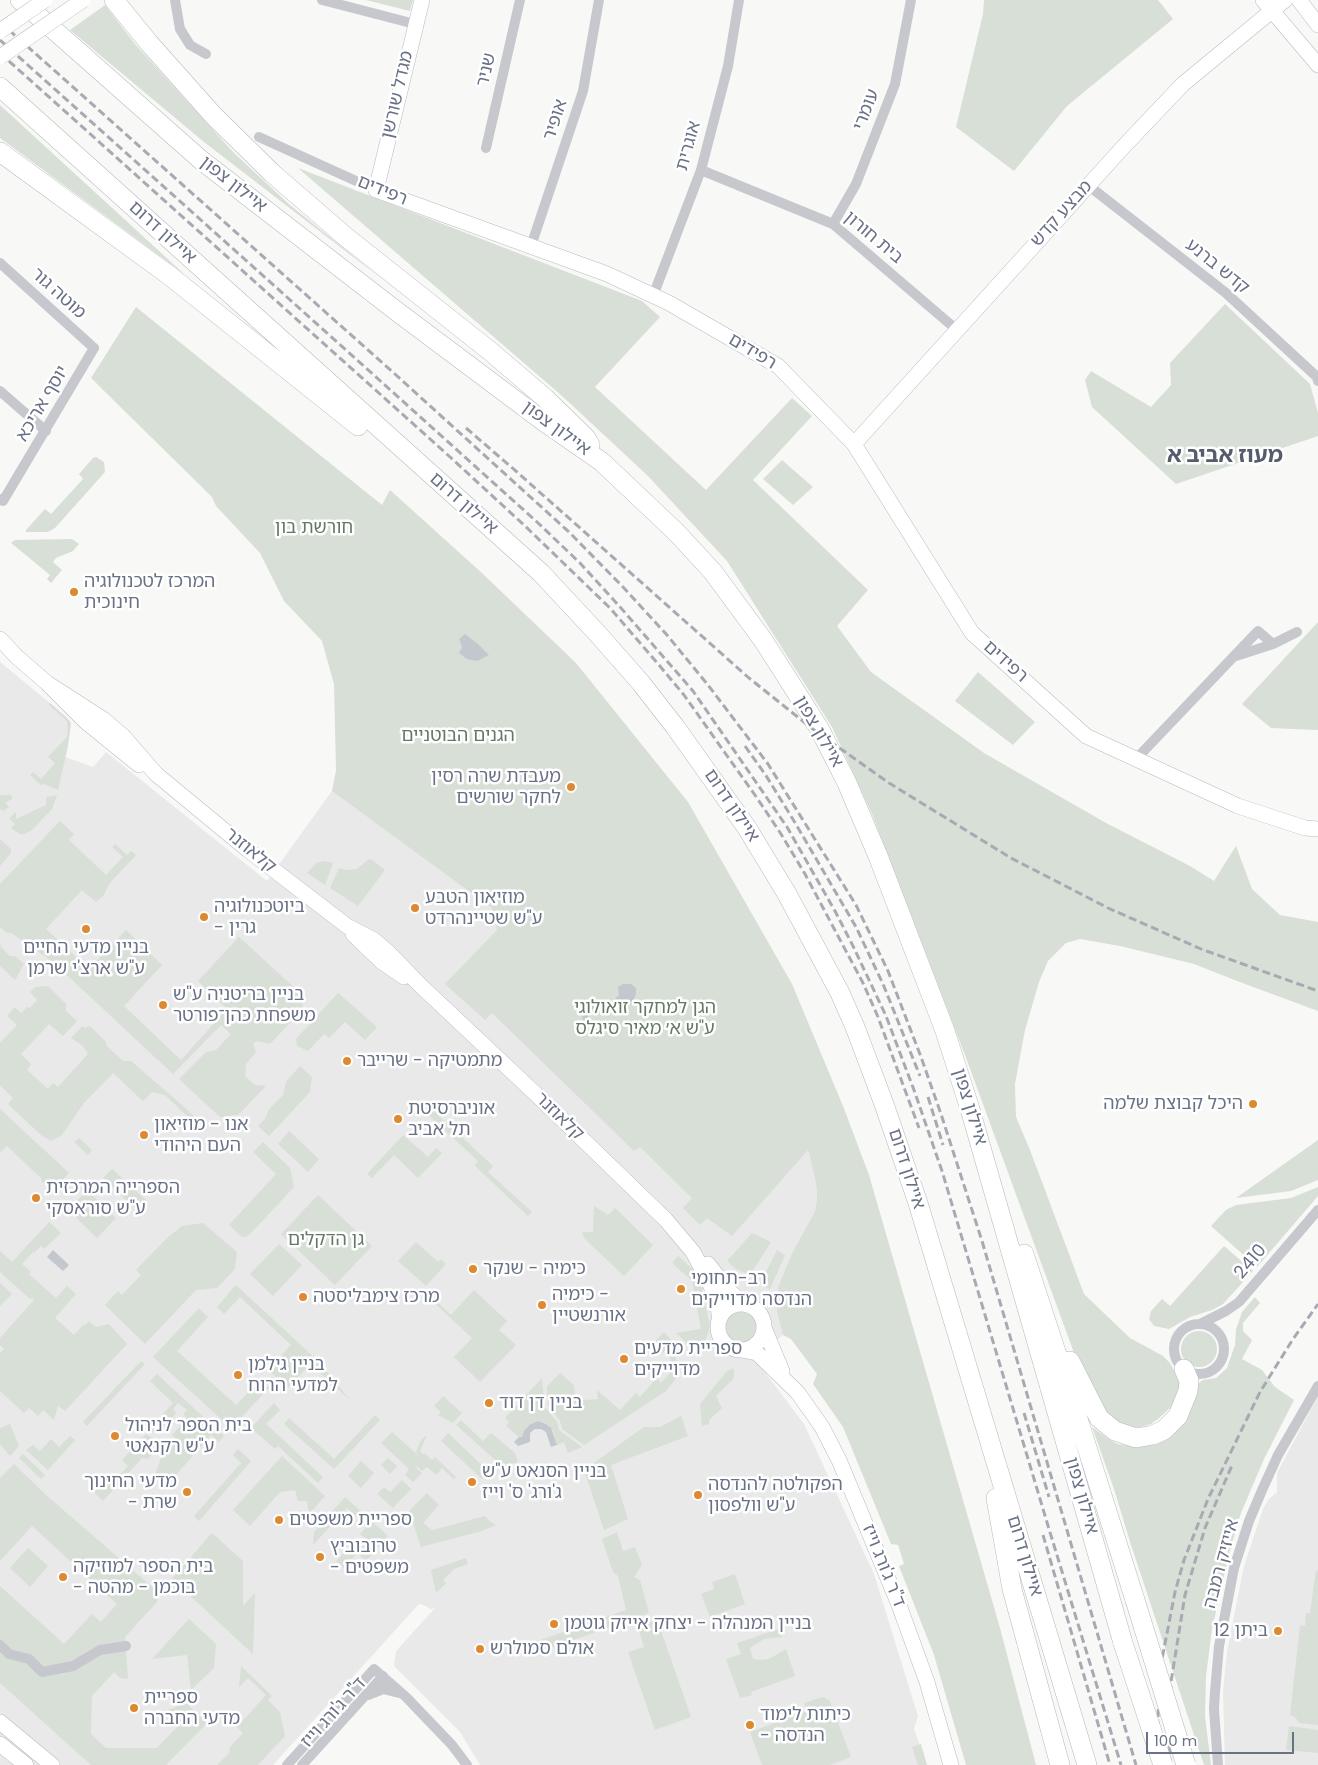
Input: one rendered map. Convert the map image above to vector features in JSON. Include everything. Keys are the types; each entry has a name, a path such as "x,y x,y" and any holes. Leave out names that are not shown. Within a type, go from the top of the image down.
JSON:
{"highway":[{"name":"איילון צפון","path":"20,0 208,166 395,310 543,421 602,462 676,532 713,572 762,640 819,728 878,856 944,1031 970,1109 1123,1643 1163,1765"},
{"path":"114,0 213,115 272,173 340,232 490,351 544,398 586,438 602,462"},
{"path":"126,0 138,29"},
{"name":"איילון דרום","path":"0,87 341,395 516,550 563,596 598,633 676,728 747,828 815,944 855,1027 884,1104 918,1203 1087,1765"},
{"path":"0,152 170,276 516,550"},
{"path":"0,161 55,193"},
{"path":"970,1109 1041,1304 1186,1765"},
{"path":"1041,1304 1096,1413 1104,1424 1120,1434 1144,1438 1164,1430 1172,1423 1183,1407 1188,1390 1189,1381 1184,1369"},
{"path":"987,1435 1012,1589 1060,1765"}],"street":[{"path":"0,31 45,0"},
{"path":"0,57 83,0"},
{"path":"175,0 180,29 190,44 206,54"},
{"path":"322,0 415,24"},
{"name":"מגדל שורשן","path":"376,190 422,0"},
{"name":"שניר","path":"486,148 520,0"},
{"name":"אופיר","path":"531,246 583,91 599,0"},
{"name":"אוגרית","path":"653,296 701,170 728,66 739,0"},
{"name":"עומרי","path":"833,224 856,184 895,84 911,0"},
{"name":"מבצע קדש","path":"854,444 1126,144 1183,84 1268,6 1285,0"},
{"path":"1299,0 1312,13"},
{"path":"1268,6 1318,65"},
{"name":"רפידים","path":"259,137 376,190 607,274 653,296 778,366 854,444 972,633 1086,736 1238,806 1305,828 1318,829"},
{"name":"בית חורון","path":"701,170 833,224 957,330"},
{"name":"קדש ברנע","path":"1089,186 1226,293 1317,377 1318,382"},
{"name":"מוטה גור","path":"0,263 94,348"},
{"name":"יוסף אריכא","path":"2,500 46,431 94,348"},
{"path":"0,391 46,431"},
{"path":"1136,759 1258,630 1273,644"},
{"path":"1233,657 1273,644 1297,632"},
{"name":"קלאוזנר","path":"0,639 17,657 47,683 103,720 123,736 156,774 248,850 347,926 367,949 382,962 420,986 540,1098 666,1220 693,1252 711,1286 720,1318"},
{"name":"קלאוזנר","path":"0,648 17,657"},
{"name":"2410","path":"1200,1324 1239,1302 1318,1210"},
{"name":"קלאוזנר","path":"693,1252 702,1257 729,1291 743,1303"},
{"path":"743,1303 760,1312 765,1330 759,1342 749,1349 742,1350 732,1348 723,1342 718,1330 720,1318 729,1307 743,1303"},
{"path":"1200,1324 1207,1325 1218,1332 1224,1344 1223,1357 1216,1368 1210,1372 1197,1374 1184,1369 1177,1360 1174,1349 1181,1331 1187,1327 1200,1324"},
{"name":"ד\"ר ג'ורג וייז","path":"765,1330 777,1362 787,1381"},
{"name":"ד\"ר ג'ורג וייז","path":"742,1350 757,1353 787,1381 812,1411 839,1460 905,1622 927,1682 951,1765"},
{"name":"אייזיק רמבה","path":"1218,1765 1214,1709 1216,1674 1219,1646 1234,1568 1249,1521 1263,1488 1289,1434 1318,1386"},
{"path":"0,1645 9,1654 29,1659 42,1672 72,1666 100,1650 126,1646"},
{"name":"ד\"ר ג'ורג וייז","path":"379,1672 452,1745 467,1765"},
{"name":"ד\"ר ג'ורג וייז","path":"302,1765 359,1702 379,1672"},
{"name":"ד\"ר ג'ורג וייז","path":"287,1765 379,1672"},
{"path":"359,1702 371,1693 383,1689 394,1691 406,1697"},
{"path":"0,1722 52,1765"},
{"path":"0,1744 26,1765"}],"shaded area":[{"path":"465,634 489,655 477,661 467,659 459,653 462,647 459,639"},
{"name":"אוניברסיטת תל אביב","path":"0,662 70,721 65,757 93,767 106,752 267,881 332,791 336,771 808,1150 816,1183 817,1199 815,1211 792,1253 778,1287 777,1312 783,1335 755,1359 804,1424 874,1574 918,1716 914,1729 927,1765 480,1765 460,1732 394,1666 396,1651 435,1608 431,1609 421,1604 418,1605 273,1765 0,1765"},
{"path":"623,984 631,984 636,988 632,1004 626,1007 593,1009 590,1011 587,1021 583,1020 580,1008 582,1004 613,1001 619,995 618,987"},
{"path":"53,1250 69,1265 63,1271 47,1257"},
{"path":"1318,1396 1318,1765 1225,1765 1223,1692 1227,1651 1244,1566 1263,1509 1268,1500 1277,1492 1277,1473"},
{"path":"538,1421 551,1428 557,1445 551,1447 546,1432 541,1429 535,1429 530,1433 530,1442 518,1446 514,1442 519,1437 522,1437 529,1425"}],"green space":[{"path":"366,0 413,0 410,11"},
{"path":"984,0 1158,0 1173,19 1067,106 1014,171 956,127 983,14"},
{"path":"105,5 135,44 234,153 290,205 379,277 204,142 70,30"},
{"path":"0,105 183,273 0,138"},
{"path":"298,168 642,301 660,317 595,387 706,490 792,398 812,416 753,480 868,590 837,626 871,672 984,753 1106,823 1190,866 1214,881 1236,846 1252,889 1280,915 1318,922 1318,1011 1194,964 1120,946 1080,939 1066,943 1048,961 1039,982 1025,1030 1015,1084 1016,1117 1084,1294 1130,1338 1163,1356 1170,1363 1179,1380 1179,1390 1172,1406 1151,1424 1125,1428 1105,1415 1077,1361 965,1055 872,814 832,727 727,561 647,475 561,395"},
{"path":"1225,304 1310,384 1318,413 1318,436 1176,484 1092,407 1085,380 1091,371 1151,407 1171,385 1170,363"},
{"path":"136,307 382,505 390,490 483,574 576,663 688,802 792,984 843,1106 869,1175 1000,1628 1036,1765 966,1765 934,1655 899,1566 904,1564 898,1545 891,1544 843,1427 813,1384 817,1374 791,1339 783,1335 777,1312 778,1287 792,1253 815,1211 817,1199 816,1183 808,1150 732,1236 707,1218 700,1225 683,1208 692,1198 640,1147 634,1151 492,1013 485,1020 445,984 497,930 492,908 332,791 336,771 334,684 322,641 284,601 260,553 216,506 212,497 91,378"},
{"path":"96,457 104,462 105,472 55,528 48,532 26,532 45,509 51,514 83,479 79,474"},
{"path":"782,460 813,487 793,505 763,479"},
{"path":"72,539 79,544 73,551 56,558 53,562 62,570 51,583 47,579 50,575 11,543 15,540"},
{"path":"1318,622 1318,730 1271,728 1242,704"},
{"path":"978,672 1035,722 1013,745 955,701"},
{"path":"50,703 71,723 58,790 44,784 41,785 30,775 33,772 41,779 55,763 48,757 66,738 68,733 67,721 49,705"},
{"path":"0,795 11,795 12,799 5,803 9,807 3,811 0,809"},
{"path":"57,795 52,809 31,831 20,834 11,828 15,824 9,818 16,812 16,819 46,805 46,797"},
{"path":"60,821 74,834 69,840 106,875 123,857 112,847 115,844 127,855 131,851 136,855 110,883 103,896 96,902 82,890 46,929 89,969 126,930 162,965 124,1006 181,1060 227,1009 198,981 239,937 297,990 302,990 303,1009 270,1044 258,1041 253,1043 256,1052 246,1064 245,1076 255,1085 266,1086 238,1115 220,1117 179,1079 206,1052 216,1050 231,1034 221,1025 173,1074 53,962 0,927 0,884"},
{"path":"0,839 11,849 11,853 0,866"},
{"path":"369,859 385,870 358,906 330,888 339,868 346,870 357,869"},
{"path":"325,861 333,863 325,885 307,873 316,863"},
{"path":"0,942 1,947 10,956 15,956 24,964 15,980 0,966"},
{"path":"48,986 66,1004 66,1011 77,1021 63,1036 49,1024 21,1054 31,1064 27,1070 48,1089 53,1083 58,1087 88,1054 83,1046 71,1038 82,1026 85,1028 90,1026 123,1061 131,1061 207,1129 204,1132 165,1095 152,1092 143,1101 113,1073 84,1103 61,1136 51,1141 41,1135 8,1104 13,1098 0,1085 0,1043 17,1025 7,1016 15,1007 21,1013 27,1007 30,1008 37,1000 30,992 35,987"},
{"path":"338,993 377,1027 365,1040 345,1022 329,1038 324,1034 308,1051 297,1046 296,1039"},
{"path":"300,1066 312,1077 310,1092 269,1136 258,1126 265,1119 269,1109 283,1095 286,1082"},
{"path":"426,1104 493,1166 488,1172 532,1212 528,1216 475,1166 478,1161 422,1109"},
{"path":"0,1109 69,1173 52,1191 7,1146 0,1153"},
{"path":"289,1131 319,1159 308,1172 278,1144"},
{"path":"403,1135 428,1157 436,1148 442,1153 418,1178 394,1155 372,1178 367,1174"},
{"path":"79,1138 92,1150 88,1155 74,1142"},
{"path":"1318,1140 1318,1180 1291,1191 1236,1198"},
{"path":"263,1142 290,1168 294,1187 252,1232 246,1237 242,1237 229,1225 276,1174 253,1152"},
{"path":"112,1169 147,1201 138,1211 103,1178"},
{"path":"1318,1187 1318,1196 1257,1267 1211,1226 1226,1210 1236,1205 1291,1198"},
{"path":"87,1190 116,1218 97,1238 68,1210"},
{"name":"גן הדקלים","path":"318,1195 372,1246 335,1285 281,1234"},
{"path":"594,1206 608,1215 615,1208 653,1245 624,1276 585,1239 582,1232 593,1232"},
{"path":"49,1222 61,1233 44,1249 41,1246 33,1252 22,1264 31,1272 29,1274 56,1298 67,1286 76,1294 55,1318 74,1335 89,1321 96,1327 109,1324 127,1344 65,1411 58,1406 54,1420 43,1410 38,1416 29,1408 24,1413 0,1391 0,1353 4,1349 0,1345 0,1338 34,1300 30,1299 0,1272 0,1251 12,1262"},
{"path":"203,1223 237,1252 235,1269 217,1288 196,1290 145,1344 105,1305 118,1291 122,1295 141,1275 136,1270 167,1238 182,1226"},
{"path":"752,1233 771,1242 750,1275 736,1269 727,1261"},
{"path":"416,1242 438,1262 441,1259 446,1264 426,1286 398,1261"},
{"path":"279,1244 302,1265 273,1296 250,1274"},
{"path":"1224,1246 1253,1271 1223,1304 1212,1310 1190,1317 1169,1329 1154,1326 1149,1319 1151,1311 1162,1299 1170,1306"},
{"path":"777,1250 785,1255 770,1289 760,1284"},
{"path":"678,1256 696,1272 701,1282 710,1327 705,1342 695,1351 676,1333 701,1329 692,1281 672,1263"},
{"path":"0,1283 12,1294 0,1306"},
{"path":"236,1285 317,1360 350,1400 310,1364 288,1388 268,1370 291,1345 240,1297 224,1314 217,1307"},
{"path":"474,1290 507,1321 499,1330 516,1345 480,1382 454,1357 472,1338 427,1296 429,1294 451,1315"},
{"path":"1255,1297 1260,1303 1243,1323 1243,1331 1252,1340 1242,1359 1262,1370 1275,1387 1294,1400 1264,1459 1241,1513 1230,1550 1212,1629 1206,1676 1205,1716 1211,1765 1204,1765 1092,1427 1118,1444 1138,1447 1158,1443 1200,1382 1216,1378 1227,1368 1235,1345 1236,1329 1242,1312"},
{"path":"199,1308 208,1317 177,1351 236,1405 260,1380 269,1388 231,1428 153,1357"},
{"path":"741,1308 748,1309 754,1313 758,1319 758,1333 754,1339 748,1343 741,1344 734,1343 728,1339 724,1333 723,1326 724,1319 728,1313 734,1309"},
{"path":"1199,1331 1206,1332 1212,1336 1216,1342 1216,1356 1212,1362 1206,1366 1199,1367 1192,1366 1186,1362 1182,1356 1181,1349 1182,1342 1186,1336 1192,1332"},
{"path":"664,1332 673,1342 679,1375 666,1391 584,1445 562,1429 560,1421 548,1405 547,1386 560,1373 574,1385 575,1394 583,1400 598,1399 597,1390 620,1410 636,1393 640,1397 657,1378 661,1383 673,1369 667,1349 661,1354 655,1341"},
{"path":"141,1361 145,1364 87,1426 83,1422"},
{"path":"734,1368 734,1378 716,1396 722,1408 709,1420 709,1424 702,1426 700,1404 727,1371"},
{"path":"157,1374 224,1436 219,1442 211,1435 167,1485 155,1475 162,1455 176,1439 172,1435 187,1418 183,1414 187,1410 178,1403 173,1409 176,1413 169,1422 171,1424 165,1431 146,1433 173,1403 150,1381"},
{"path":"542,1378 545,1407 557,1422 559,1430 582,1447 568,1453 564,1442 557,1445 553,1431 542,1422 538,1421 527,1426 523,1437 519,1437 506,1426 509,1422 505,1418"},
{"path":"443,1396 462,1413 453,1423 438,1415 441,1412 434,1406"},
{"path":"274,1403 280,1410 266,1424 323,1477 318,1483 278,1446 275,1449 251,1428"},
{"path":"375,1415 380,1420 334,1469 284,1424 289,1418 334,1459"},
{"path":"681,1416 688,1436 611,1465 628,1519 604,1530 584,1470 644,1427 660,1427"},
{"path":"461,1420 483,1441 491,1433 515,1453 518,1462 503,1467 456,1425"},
{"path":"10,1424 19,1446 10,1456 0,1444 0,1428"},
{"path":"392,1432 421,1458 416,1452 421,1440 427,1435 420,1451 432,1460 435,1457 456,1477 454,1479 442,1468 436,1475 427,1467 422,1471 417,1466 416,1468 422,1473 413,1482 405,1475 409,1469 381,1443"},
{"path":"448,1433 489,1472 482,1479 441,1441"},
{"path":"146,1434 159,1442 156,1446 158,1448 148,1459 142,1458 103,1501 94,1492 109,1474 116,1479 128,1466 122,1460"},
{"path":"70,1436 75,1440 48,1470 26,1450 33,1445 40,1451 51,1439 59,1447"},
{"path":"238,1449 251,1461 199,1521 194,1516 241,1463 233,1455"},
{"path":"23,1454 45,1475 41,1479 19,1458"},
{"path":"282,1456 325,1496 309,1514 307,1501 298,1501 295,1490 280,1492 250,1526 233,1510"},
{"path":"388,1458 397,1466 390,1474 381,1465"},
{"path":"361,1461 374,1473 361,1488 348,1476"},
{"path":"14,1464 46,1495 158,1592 157,1602 125,1637 128,1679 120,1678 114,1672 92,1696 91,1734 106,1748 157,1748 179,1725 165,1711 186,1703 207,1723 166,1765 91,1765 0,1683 0,1586 64,1644 92,1614 101,1622 117,1604 32,1526 0,1561 0,1478"},
{"path":"402,1480 411,1489 393,1508 377,1494 384,1487 390,1492"},
{"path":"427,1493 439,1505 423,1523 432,1530 485,1516 496,1525 482,1531 421,1547 409,1511"},
{"path":"345,1497 388,1536 366,1561 357,1553 344,1568 336,1561 354,1542 362,1548 368,1541 360,1534 367,1526 347,1508 313,1545 314,1532"},
{"path":"617,1532 623,1551 635,1547 642,1565 634,1577 640,1580 649,1613 532,1655 529,1644 626,1610 618,1576 613,1572 602,1539"},
{"path":"212,1533 243,1561 243,1606 255,1593 253,1654 172,1579"},
{"path":"28,1548 48,1566 30,1587 10,1568"},
{"path":"466,1558 468,1564 454,1569 443,1580 446,1583 436,1593 431,1570"},
{"path":"1316,1570 1318,1571 1318,1725 1299,1723 1296,1718 1290,1715 1300,1625 1305,1626 1306,1613 1310,1613"},
{"path":"735,1574 745,1604 710,1617 701,1594 714,1589 712,1582"},
{"path":"189,1619 216,1644 214,1668 191,1690 187,1655 152,1659"},
{"path":"657,1619 691,1717 655,1730 628,1652 644,1647 638,1628"},
{"path":"779,1629 782,1637 764,1639 750,1648 753,1659 769,1659 786,1649 795,1676 751,1692 752,1695 740,1698 726,1659 741,1654 737,1643"},
{"path":"241,1666 272,1696 268,1700 280,1712 285,1736 258,1765 217,1765 229,1753 230,1747 243,1733 237,1727 266,1695 248,1678 239,1687"},
{"path":"823,1697 829,1700 831,1704 851,1757 830,1765 762,1765 750,1732 807,1711 804,1703"},
{"path":"1289,1726 1318,1730 1318,1753 1286,1750"},
{"path":"921,1744 927,1765 918,1765 912,1747"}],"railway":[{"path":"0,22 569,532 667,635 768,764 856,905 888,971 921,1057 982,1241 1136,1765"},
{"path":"0,40 537,522 580,563 693,691 787,827 853,946 886,1016 914,1090 942,1171 1121,1765"},
{"path":"0,53 524,525 610,608 659,665 684,695 757,798 805,874 863,983 878,1017 919,1128"},
{"path":"466,428 749,678 814,730 889,783 1011,858 1108,908 1201,949 1318,991"},
{"path":"745,746 794,821 856,927 883,984 920,1076"},
{"path":"928,1097 943,1145"},
{"path":"1158,1765 1158,1716 1162,1659 1175,1592 1184,1560 1208,1499 1260,1392 1293,1339 1318,1304"},
{"path":"1024,1413 1049,1497"},
{"path":"1170,1765 1169,1719 1171,1682 1185,1595 1205,1528 1233,1463"},
{"path":"1043,1535 1110,1765"}],"place":[{"name":"המרכז לטכנולוגיה חינוכית","path":"74,592"},
{"name":"מעבדת שרה רסין לחקר שורשים","path":"571,787"},
{"name":"מוזיאון הטבע ע\"ש שטיינהרדט","path":"415,908"},
{"name":"ביוטכנולוגיה - גרין","path":"204,917"},
{"name":"בניין מדעי החיים ע\"ש ארצ'י שרמן","path":"86,929"},
{"name":"בניין בריטניה ע''ש משפחת כהן־פורטר","path":"163,1005"},
{"name":"מתמטיקה - שרייבר","path":"347,1061"},
{"name":"היכל קבוצת שלמה","path":"1253,1104"},
{"name":"אוניברסיטת תל אביב","path":"398,1119"},
{"name":"אנו - מוזיאון העם היהודי","path":"144,1135"},
{"name":"הספרייה המרכזית ע\"ש סוראסקי","path":"36,1198"},
{"name":"כימיה - שנקר","path":"473,1269"},
{"name":"רב-תחומי הנדסה מדוייקים","path":"681,1289"},
{"name":"מרכז צימבליסטה","path":"303,1297"},
{"name":"כימיה - אורנשטיין","path":"542,1305"},
{"name":"ספריית מדעים מדוייקים","path":"624,1359"},
{"name":"בניין גילמן למדעי הרוח","path":"238,1375"},
{"name":"בניין דן דוד","path":"489,1403"},
{"name":"בית הספר לניהול ע\"ש רקנאטי","path":"115,1436"},
{"name":"בניין הסנאט ע\"ש ג'ורג' ס' וייז","path":"472,1482"},
{"name":"מדעי החינוך - שרת","path":"187,1492"},
{"name":"הפקולטה להנדסה ע\"ש וולפסון","path":"698,1495"},
{"name":"ספריית משפטים","path":"279,1520"},
{"name":"טרובוביץ - משפטים","path":"320,1557"},
{"name":"בית הספר למוזיקה - בוכמן - מהטה","path":"63,1577"},
{"name":"בניין המנהלה - יצחק אייזק גוטמן","path":"554,1624"},
{"name":"ביתן 12","path":"1278,1631"},
{"name":"אולם סמולרש","path":"480,1649"},
{"name":"ספריית מדעי החברה","path":"134,1708"},
{"name":"כיתות לימוד - הנדסה","path":"750,1725"}],"district":[{"name":"מעוז אביב א","path":"1225,456"}],"park label":[{"name":"חורשת בון","path":"314,528"},
{"name":"הגנים הבוטניים","path":"458,736"},
{"name":"הגן למחקר זואולוגי ע\"ש א׳ מאיר סיגלס","path":"645,1018"}]}
